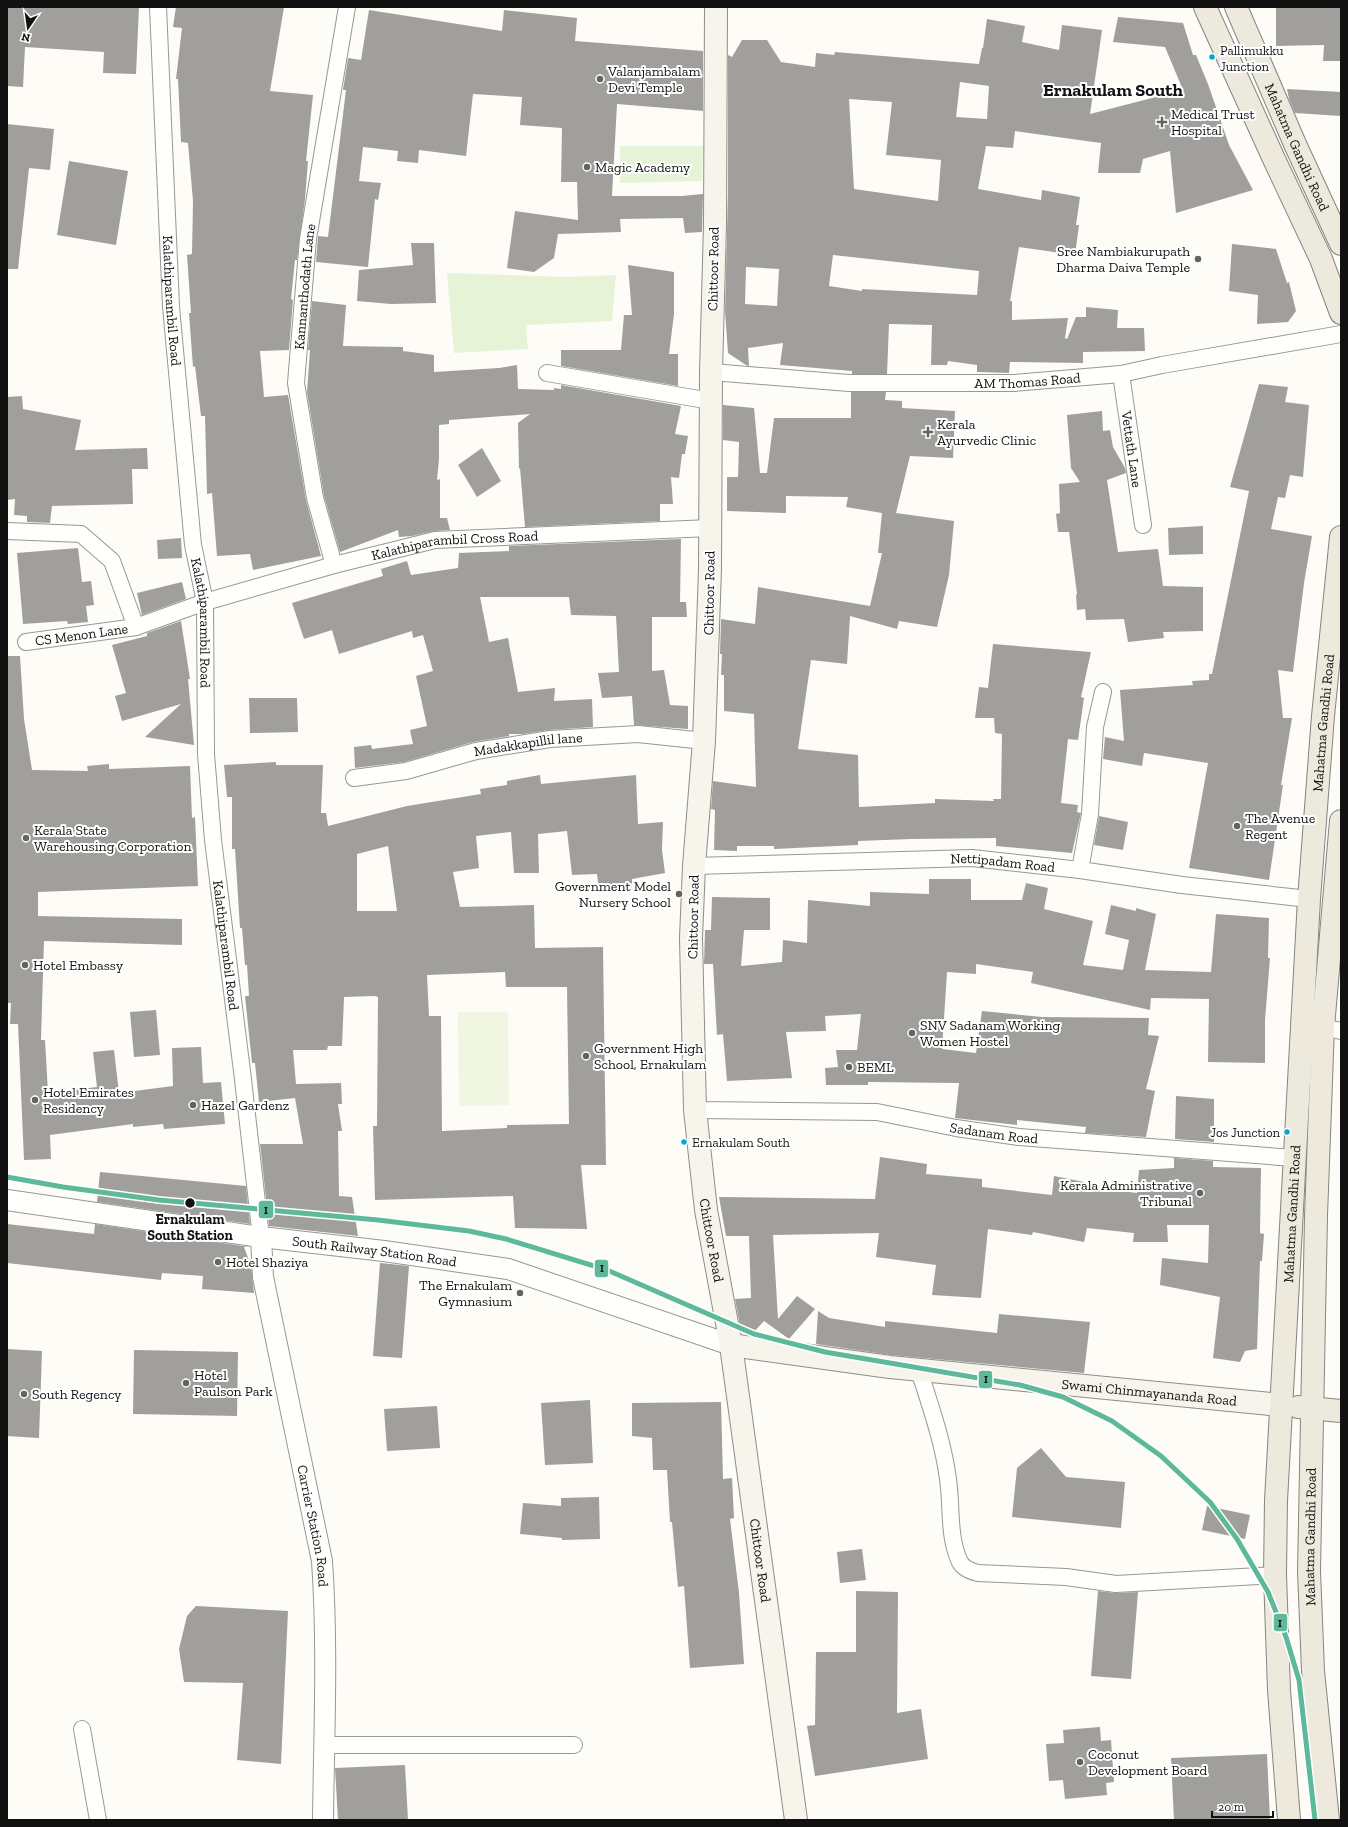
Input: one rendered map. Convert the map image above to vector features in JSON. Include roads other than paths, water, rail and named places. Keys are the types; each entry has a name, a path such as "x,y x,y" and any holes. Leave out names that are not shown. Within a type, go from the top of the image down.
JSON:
{"main road":[{"name":"Chittoor Road","path":"716,7 715,224 711,372 710,528 704,741 694,866 691,938 695,1110 706,1210 731,1345 796,1820"},
{"name":"Mahatma Gandhi Road","path":"1205,7 1321,258 1341,313"},
{"name":"Mahatma Gandhi Road","path":"1236,7 1295,144 1341,244"},
{"name":"Mahatma Gandhi Road","path":"1289,1820 1279,1690 1274,1575 1276,1501 1309,899 1323,716 1341,537"},
{"name":"Mahatma Gandhi Road","path":"1328,1820 1313,1671 1309,1571 1316,1216 1332,1029 1334,901 1341,821"},
{"path":"1309,899 1334,901"},
{"name":"Swami Chinmayananda Road","path":"731,1345 919,1370 1281,1404"},
{"path":"1281,1404 1341,1411"}],"street":[{"name":"Kalathiparambil Road","path":"158,7 171,307 193,545 205,602 206,754 213,840 261,1236"},
{"name":"Kannanthodath Lane","path":"334,565 315,498 296,383 308,240 346,7"},
{"name":"AM Thomas Road","path":"711,372 849,383 1014,383 1121,374 1162,365 1341,334"},
{"path":"547,374 712,401"},
{"name":"Vettath Lane","path":"1121,374 1144,525"},
{"name":"Kalathiparambil Cross Road","path":"205,602 334,565 435,540 710,528"},
{"path":"7,531 81,534 112,561 136,627"},
{"name":"CS Menon Lane","path":"26,642 136,627 205,602"},
{"path":"1080,870 1090,814 1095,727 1103,692"},
{"name":"Madakkapillil lane","path":"354,778 406,771 476,750 550,739 638,734 704,741"},
{"name":"Nettipadam Road","path":"694,866 972,858 1080,870 1182,885 1309,899"},
{"name":"Sadanam Road","path":"695,1110 877,1112 956,1128 1019,1137 1294,1158"},
{"name":"South Railway Station Road","path":"7,1200 508,1269 731,1345"},
{"name":"Carrier Station Road","path":"261,1236 263,1277 322,1561 324,1592 323,1820"},
{"path":"919,1370 943,1451 951,1499 952,1535 955,1549 959,1562 966,1569 978,1573 1066,1578 1116,1584 1274,1575"},
{"path":"82,1728 98,1820"},
{"path":"324,1745 574,1745"}],"place":[{"name":"Pallimukku Junction","path":"1212,57"},
{"name":"Valanjambalam Devi Temple","path":"600,79"},
{"name":"Medical Trust Hospital","path":"1162,122"},
{"name":"Magic Academy","path":"587,167"},
{"name":"Sree Nambiakurupath Dharma Daiva Temple","path":"1198,259"},
{"name":"Kerala Ayurvedic Clinic","path":"928,432"},
{"name":"The Avenue Regent","path":"1237,826"},
{"name":"Kerala State Warehousing Corporation","path":"26,838"},
{"name":"Government Model Nursery School","path":"679,894"},
{"name":"Hotel Embassy","path":"25,965"},
{"name":"SNV Sadanam Working Women Hostel","path":"912,1033"},
{"name":"Government High School, Ernakulam","path":"586,1056"},
{"name":"BEML","path":"849,1067"},
{"name":"Hotel Emirates Residency","path":"35,1100"},
{"name":"Hazel Gardenz","path":"193,1105"},
{"name":"Jos Junction","path":"1287,1132"},
{"name":"Ernakulam South","path":"684,1142"},
{"name":"Kerala Administrative Tribunal","path":"1200,1193"},
{"name":"Ernakulam South Station","path":"190,1203"},
{"name":"Hotel Shaziya","path":"218,1262"},
{"name":"The Ernakulam Gymnasium","path":"520,1293"},
{"name":"Hotel Paulson Park","path":"186,1383"},
{"name":"South Regency","path":"24,1394"},
{"name":"Coconut Development Board","path":"1080,1762"}],"district":[{"name":"Ernakulam South","path":"1113,90"}]}
